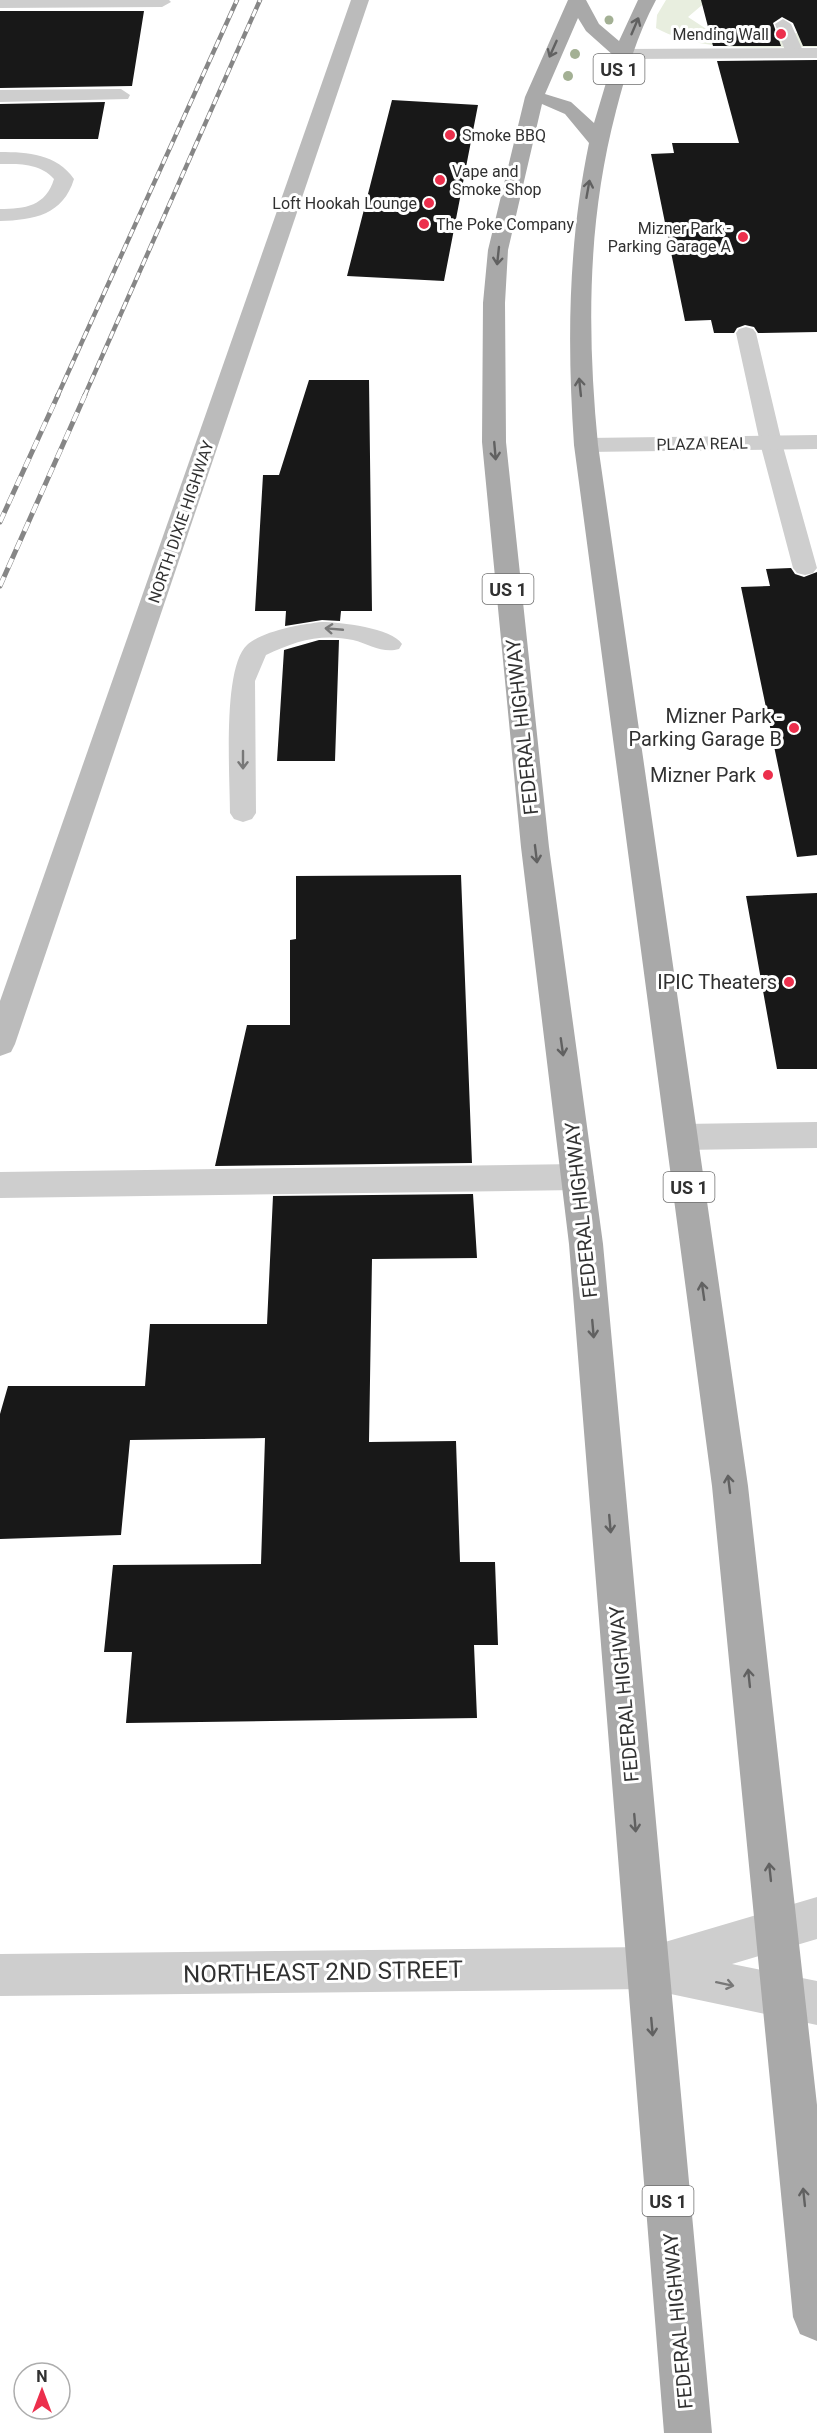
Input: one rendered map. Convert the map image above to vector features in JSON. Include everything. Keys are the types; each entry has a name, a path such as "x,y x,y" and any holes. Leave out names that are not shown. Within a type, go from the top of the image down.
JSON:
{"main road":[{"name":"NORTH DIXIE HIGHWAY","path":"0,1044 258,302 310,141 360,0"},
{"name":"US 1","path":"647,0 623,54 597,141 579,253 579,374 586,445 730,1486 776,1930 800,1999 817,2317"},
{"path":"576,1 592,27 623,54"},
{"name":"FEDERAL HIGHWAY","path":"576,1 534,97 498,250 494,315 494,442 535,847 586,1245 688,2433"},
{"path":"534,97 568,105 579,114 597,141"}],"street":[{"path":"0,3 162,2"},
{"path":"623,54 817,52"},
{"path":"0,96 122,95"},
{"path":"0,158 35,160 60,171 64,179 62,191 55,201 47,206 38,211 0,215"},
{"name":"PLAZA REAL","path":"586,445 817,442"},
{"path":"683,1137 817,1135"},
{"name":"NORTHEAST 2ND STREET","path":"647,1968 817,1918"},
{"name":"NORTHEAST 2ND STREET","path":"0,1975 647,1968 800,1999"}],"lane":[{"path":"783,24 795,53"},
{"path":"746,333 771,443 805,568"},
{"path":"243,813 243,681 256,650 287,634 321,628 356,631 390,644"},
{"path":"0,1185 578,1177"}],"green space":[{"path":"666,0 708,0 688,17 714,34 817,33 817,47 735,47 694,42 656,28 657,15"}],"building":[{"path":"701,0 817,0 817,46 803,46 793,23 782,17 773,23 781,46 713,46"},
{"path":"0,11 144,11 132,86 0,88"},
{"name":"Mizner Park - Parking Garage A","path":"817,60 817,332 758,333 754,327 745,325 737,328 734,333 714,333 711,320 685,321 651,154 674,153 672,143 739,143 717,61"},
{"path":"392,100 478,105 444,281 347,276"},
{"path":"105,102 98,139 0,139 0,104"},
{"path":"309,380 369,380 372,611 341,611 340,621 322,620 285,626 286,611 255,611 263,475 279,475"},
{"name":"Mizner Park - Parking Garage B","path":"791,568 795,574 804,577 817,572 817,855 797,857 741,587 770,586 766,569"},
{"path":"319,640 339,640 335,761 277,761 284,650"},
{"path":"461,875 472,1163 215,1166 247,1025 290,1025 290,940 296,939 296,876"},
{"name":"IPIC Theaters","path":"817,893 817,1069 777,1069 746,896"},
{"path":"473,1194 477,1258 372,1259 369,1442 456,1441 460,1562 495,1562 498,1645 474,1645 477,1718 126,1723 132,1652 104,1652 113,1565 261,1564 265,1438 130,1440 121,1535 0,1539 0,1414 8,1386 145,1386 150,1324 267,1324 273,1196"}],"railway":[{"path":"57,397 237,0"},
{"path":"84,397 260,0"},
{"path":"0,522 58,395"},
{"path":"0,586 85,395"}],"place":[{"name":"Mending Wall","path":"781,34"},
{"name":"Smoke BBQ","path":"450,135"},
{"name":"Vape and Smoke Shop","path":"440,180"},
{"name":"Loft Hookah Lounge","path":"429,203"},
{"name":"The Poke Company","path":"424,224"},
{"name":"Mizner Park - Parking Garage A","path":"743,237"},
{"name":"Mizner Park - Parking Garage B","path":"794,728"},
{"name":"Mizner Park","path":"768,775"},
{"name":"IPIC Theaters","path":"789,982"}]}
